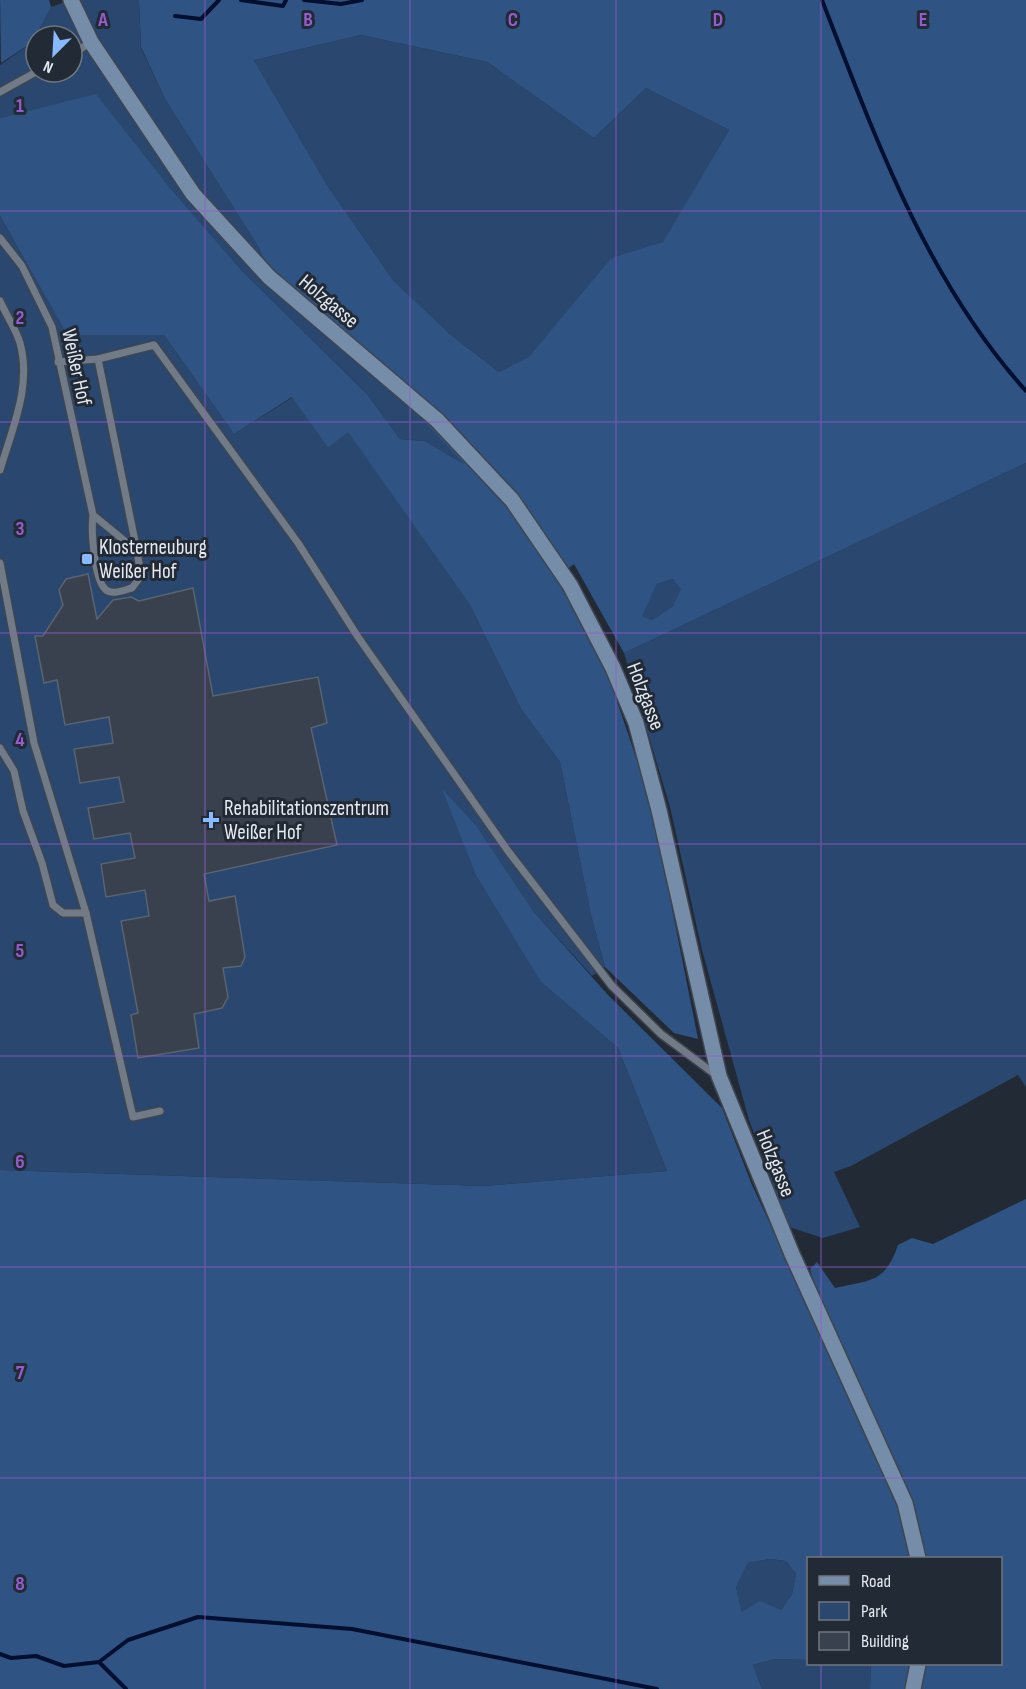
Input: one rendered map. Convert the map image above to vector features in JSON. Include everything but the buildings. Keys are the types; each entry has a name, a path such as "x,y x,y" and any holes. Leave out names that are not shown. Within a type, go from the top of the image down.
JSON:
{"street":[{"name":"Holzgasse","path":"71,0 91,42 193,194 269,277 437,420 512,500 570,585 613,668 636,723 659,810 719,1076 783,1234 904,1503 918,1557"},
{"path":"913,1689 918,1665"}],"lane":[{"path":"84,46 91,42"},
{"path":"0,92 24,79"},
{"name":"Weißer Hof","path":"0,238 22,266 40,298 52,327 93,515 91,531 100,579 105,589 114,593 132,588 138,583 141,576 137,551"},
{"path":"0,301 19,340 24,362 20,405 0,470"},
{"path":"58,362 98,359 154,345 298,543 358,637 508,851 612,986 661,1035 719,1076"},
{"path":"98,359 137,551"},
{"path":"93,515 137,551"},
{"path":"0,563 34,743 86,913 133,1117 160,1111"},
{"path":"0,748 14,771 23,811 42,863 53,905 63,913 86,913"}],"green space":[{"path":"71,0 139,0 141,48 165,99 259,248 275,291 411,407 466,465 425,441 400,439 367,394 244,273 171,189 96,95 0,118 0,65 24,48 24,84 84,84 84,24 42,24 51,7"},
{"path":"361,35 487,62 594,138 646,88 729,130 663,243 611,258 529,358 499,372 451,335 393,280 327,185 254,60"},
{"path":"0,216 67,335 164,335 234,434 293,397 328,448 348,431 470,605 521,709 560,762 591,915 605,967 592,976 534,912 476,825 443,791 541,982 618,1048 667,1171 484,1186 0,1170"},
{"path":"1026,463 1026,1087 1018,1075 851,1166 834,1172 860,1227 823,1238 789,1227 749,1120 702,950 670,807 624,653"},
{"path":"673,579 682,589 673,606 652,620 641,616 657,584"},
{"path":"770,1559 786,1561 796,1574 792,1594 781,1610 742,1612 736,1587 748,1563"},
{"path":"775,1659 807,1660 807,1665 871,1665 870,1689 762,1689 753,1665"}],"shaded area":[{"path":"0,0 49,0 51,7 42,24 24,24 24,48 1,63"},
{"path":"139,0 1026,0 1026,463 624,653 574,564 557,577 601,654 644,781 657,833 698,1039 674,1033 605,967 591,915 560,762 521,709 470,605 348,432 328,448 292,397 234,434 164,335 67,335 0,216 0,118 96,94 171,189 244,273 367,394 400,439 425,441 464,464 411,407 275,291 259,248 165,99 141,47","holes":["361,35 487,62 594,138 646,88 729,130 663,242 611,258 529,357 499,372 451,335 393,280 327,185 254,60","673,579 681,589 673,606 652,620 642,616 657,584"]},
{"path":"442,789 476,825 534,912 608,995 722,1108 752,1185 811,1312 820,1305 810,1269 817,1262 835,1288 867,1281 875,1278 888,1267 898,1245 912,1238 933,1244 1026,1199 1026,1689 870,1689 871,1665 1002,1665 1002,1557 807,1557 807,1660 775,1659 753,1665 762,1689 0,1689 0,1170 484,1186 667,1171 618,1048 541,982 476,875","holes":["770,1559 786,1561 796,1574 792,1594 781,1610 760,1601 742,1612 736,1587 748,1563"]}],"waterway":[{"path":"175,16 201,19 219,0"},
{"path":"241,0 283,6 286,0"},
{"path":"304,0 341,4 362,0"},
{"path":"822,0 883,155 931,255 959,302 991,348 1026,391"},
{"path":"99,1662 128,1640 198,1617 352,1629 657,1689"},
{"path":"0,1654 11,1658 36,1656 64,1666 99,1662 126,1689"}],"place":[{"name":"Klosterneuburg Weißer Hof","path":"87,559"},
{"name":"Rehabilitationszentrum Weißer Hof","path":"211,820"}]}
